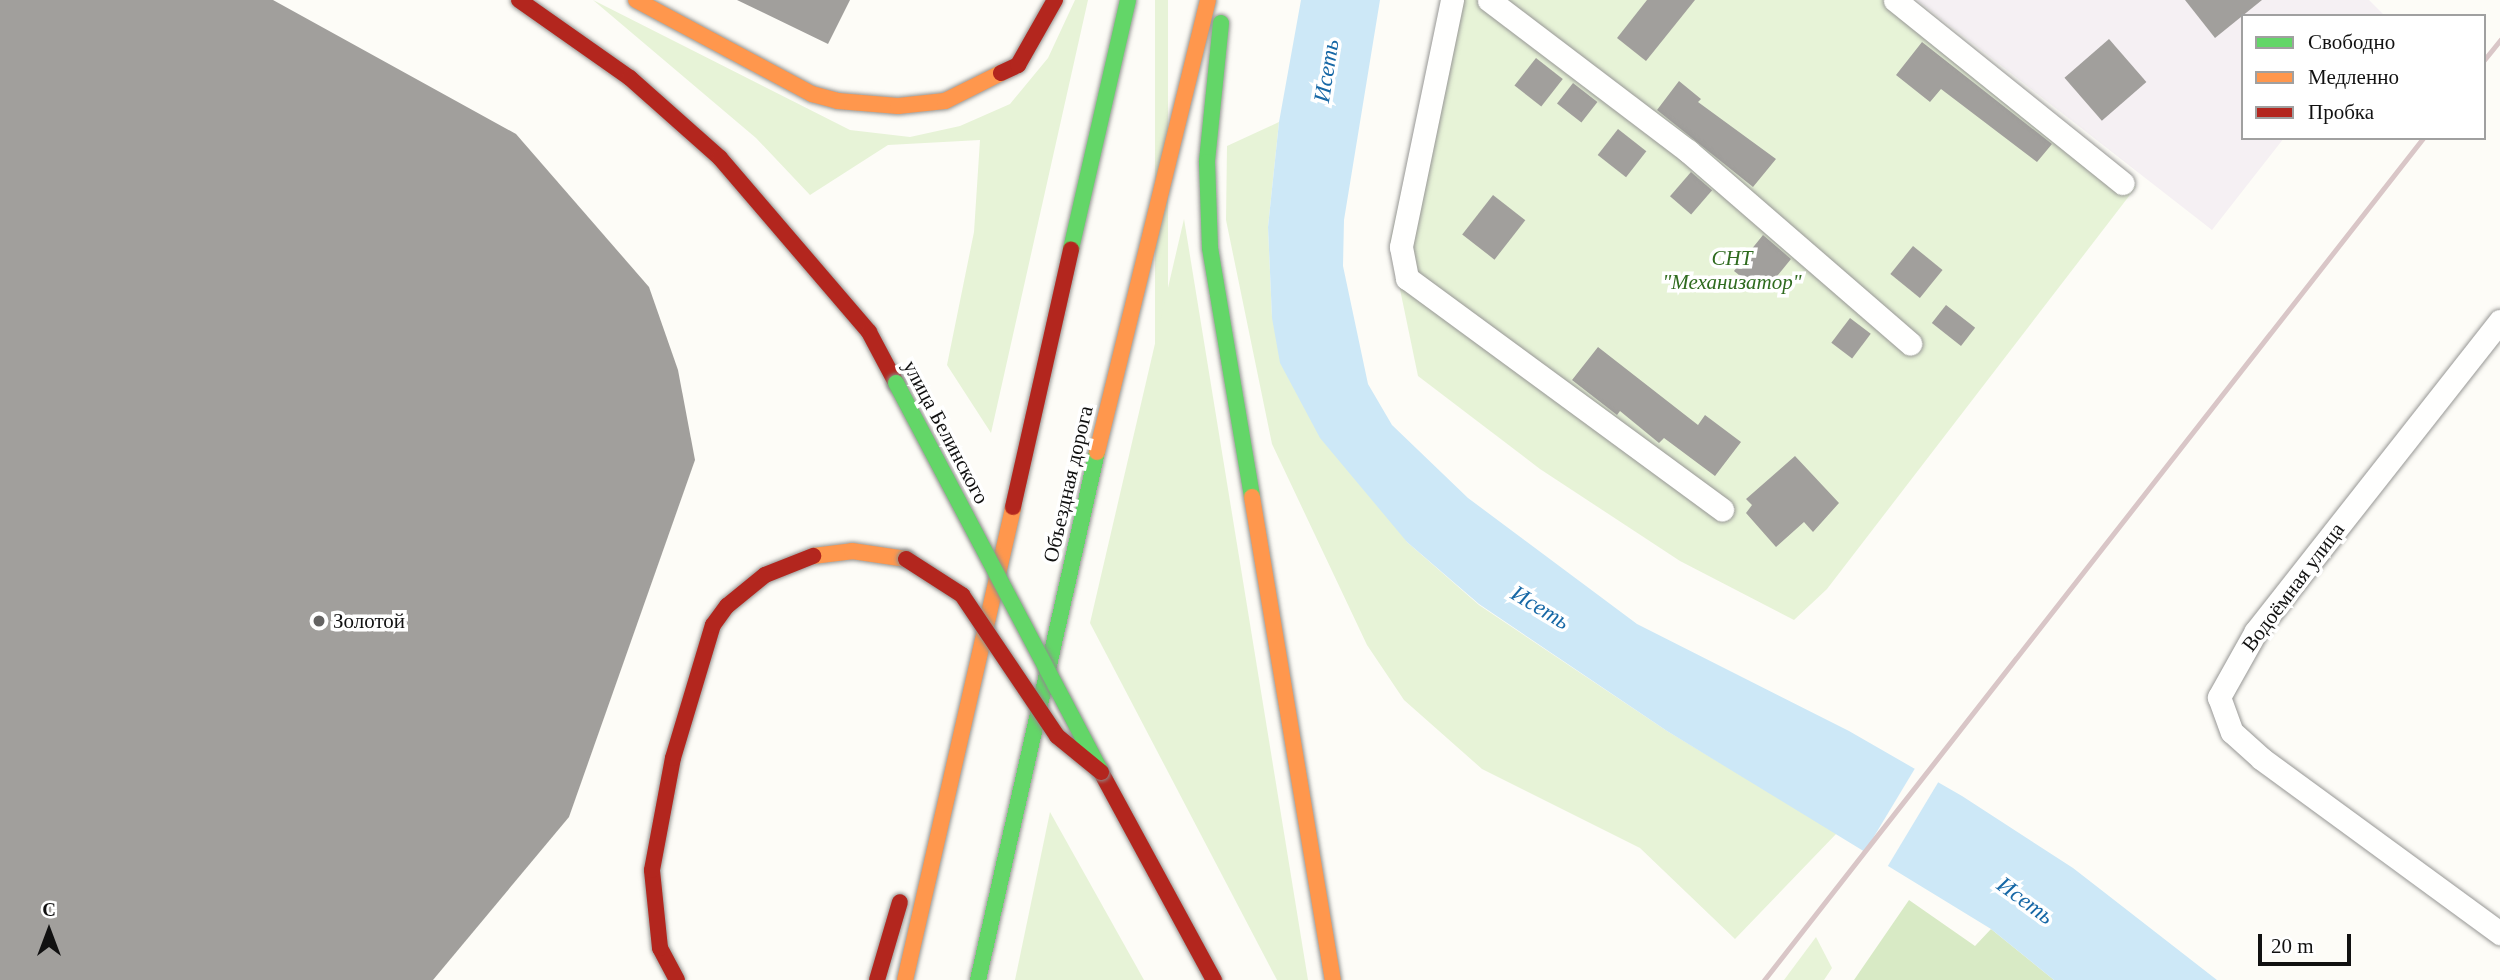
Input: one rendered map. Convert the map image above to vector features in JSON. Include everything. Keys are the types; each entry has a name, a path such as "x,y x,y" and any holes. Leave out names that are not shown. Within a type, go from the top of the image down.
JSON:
{"main road":[{"name":"улица Белинского","path":"519,0 630,78 720,158 869,332 1214,980"},
{"path":"636,0 811,94 838,101 898,106 945,101 1018,65 1055,0"},
{"path":"905,980 1128,0"},
{"name":"Объездная дорога","path":"978,980 1124,332 1208,0"},
{"path":"1223,0 1207,162 1210,248 1333,980"},
{"path":"677,980 660,948 652,870 673,758 713,625 727,606 765,575 801,558 852,551 906,559 962,595 1057,736 1101,772"},
{"path":"877,980 909,875 955,768"}],"street":[{"path":"1452,0 1401,247 1407,278 1722,509"},
{"path":"1489,0 1688,152 1910,343"},
{"path":"1895,0 2123,183"},
{"name":"Водоёмная улица","path":"2500,321 2256,631 2219,697 2232,732 2262,759 2500,933"}],"shaded area":[{"path":"1917,0 2369,0 2383,14 2241,14 2241,140 2282,140 2212,230"}],"green space":[{"path":"593,0 850,130 910,137 960,126 1010,104 1048,58 1075,0 1088,0 991,433 947,365 974,232 980,140 888,145 810,195 756,138"},
{"path":"1155,0 1168,0 1168,540 1155,540"},
{"name":"СНТ \"Механизатор\"","path":"1444,0 1906,0 2136,187 1827,589 1794,620 1680,561 1540,469 1418,376 1390,241"},
{"path":"1279,122 1268,227 1272,317 1407,542 1479,605 1667,731 1837,833 1735,939 1640,848 1482,769 1404,700 1367,645 1272,444 1226,220 1227,146"},
{"path":"1184,219 1308,980 1277,980 1090,623"},
{"path":"1050,812 1144,980 1015,980"},
{"path":"1909,900 1975,946 1991,929 2054,980 1854,980"},
{"path":"1816,937 1832,968 1824,980 1784,980"}],"water":[{"name":"Исеть","path":"1301,0 1380,0 1344,220 1343,266 1368,384 1392,425 1468,498 1637,624 1849,731 1962,796 2073,868 2217,980 2054,980 1991,929 1667,731 1479,604 1407,542 1320,438 1280,363 1272,318 1268,227 1279,122"}],"pier":[{"path":"1917,765 1940,779 1887,867 1864,853"}],"building":[{"name":"Золотой","path":"0,0 273,0 516,134 649,287 678,370 695,460 569,817 433,980 0,980"},
{"path":"737,0 850,0 828,44"},
{"path":"1647,0 1695,0 1646,61 1617,38"},
{"path":"2185,0 2262,0 2241,14 2241,17 2215,38"},
{"path":"2109,39 2146,82 2102,121 2064,78"},
{"path":"1922,42 2052,144 2037,162 1941,89 1930,102 1896,75"},
{"path":"1536,58 1563,79 1541,107 1514,86"},
{"path":"1679,81 1701,99 1698,102 1776,159 1753,187 1657,110"},
{"path":"1573,83 1597,102 1581,123 1557,103"},
{"path":"1618,129 1646,151 1626,177 1598,155"},
{"path":"1691,172 1712,190 1691,215 1670,196"},
{"path":"1493,195 1525,220 1495,260 1462,234"},
{"path":"1763,235 1791,259 1769,286 1761,279 1754,287 1734,271"},
{"path":"1913,246 1943,270 1920,298 1890,274"},
{"path":"1946,305 1975,328 1961,346 1932,323"},
{"path":"1850,318 1871,334 1852,358 1831,343"},
{"path":"1598,347 1698,425 1705,415 1741,442 1715,476 1664,438 1659,443 1620,411 1617,415 1572,380"},
{"path":"1795,456 1839,503 1813,532 1804,522 1776,547 1746,513 1752,505 1746,499"}],"railway":[{"path":"2486,58 2500,40"},
{"path":"1764,980 2421,140"}],"traffic: fast":[{"path":"1071,249 1128,0"},
{"path":"1221,23 1207,162 1210,248 1252,497"},
{"path":"896,383 1100,770"},
{"path":"978,980 1097,452"}],"traffic: slow":[{"path":"636,0 812,94 838,101 898,106 945,101 1001,73"},
{"path":"1097,452 1208,0"},
{"path":"1252,497 1333,980"},
{"path":"905,980 1013,507"},
{"path":"813,556 852,551 906,559"}],"traffic: jam":[{"path":"519,0 630,78 720,158 869,332 896,383"},
{"path":"1001,73 1018,65 1055,0"},
{"path":"1013,507 1071,249"},
{"path":"677,980 660,948 652,870 673,758 713,625 727,606 765,575 813,556"},
{"path":"906,559 962,595 1057,736 1101,772"},
{"path":"1101,772 1214,980"},
{"path":"877,980 900,902"}],"place":[{"name":"Золотой","path":"319,621"}]}
